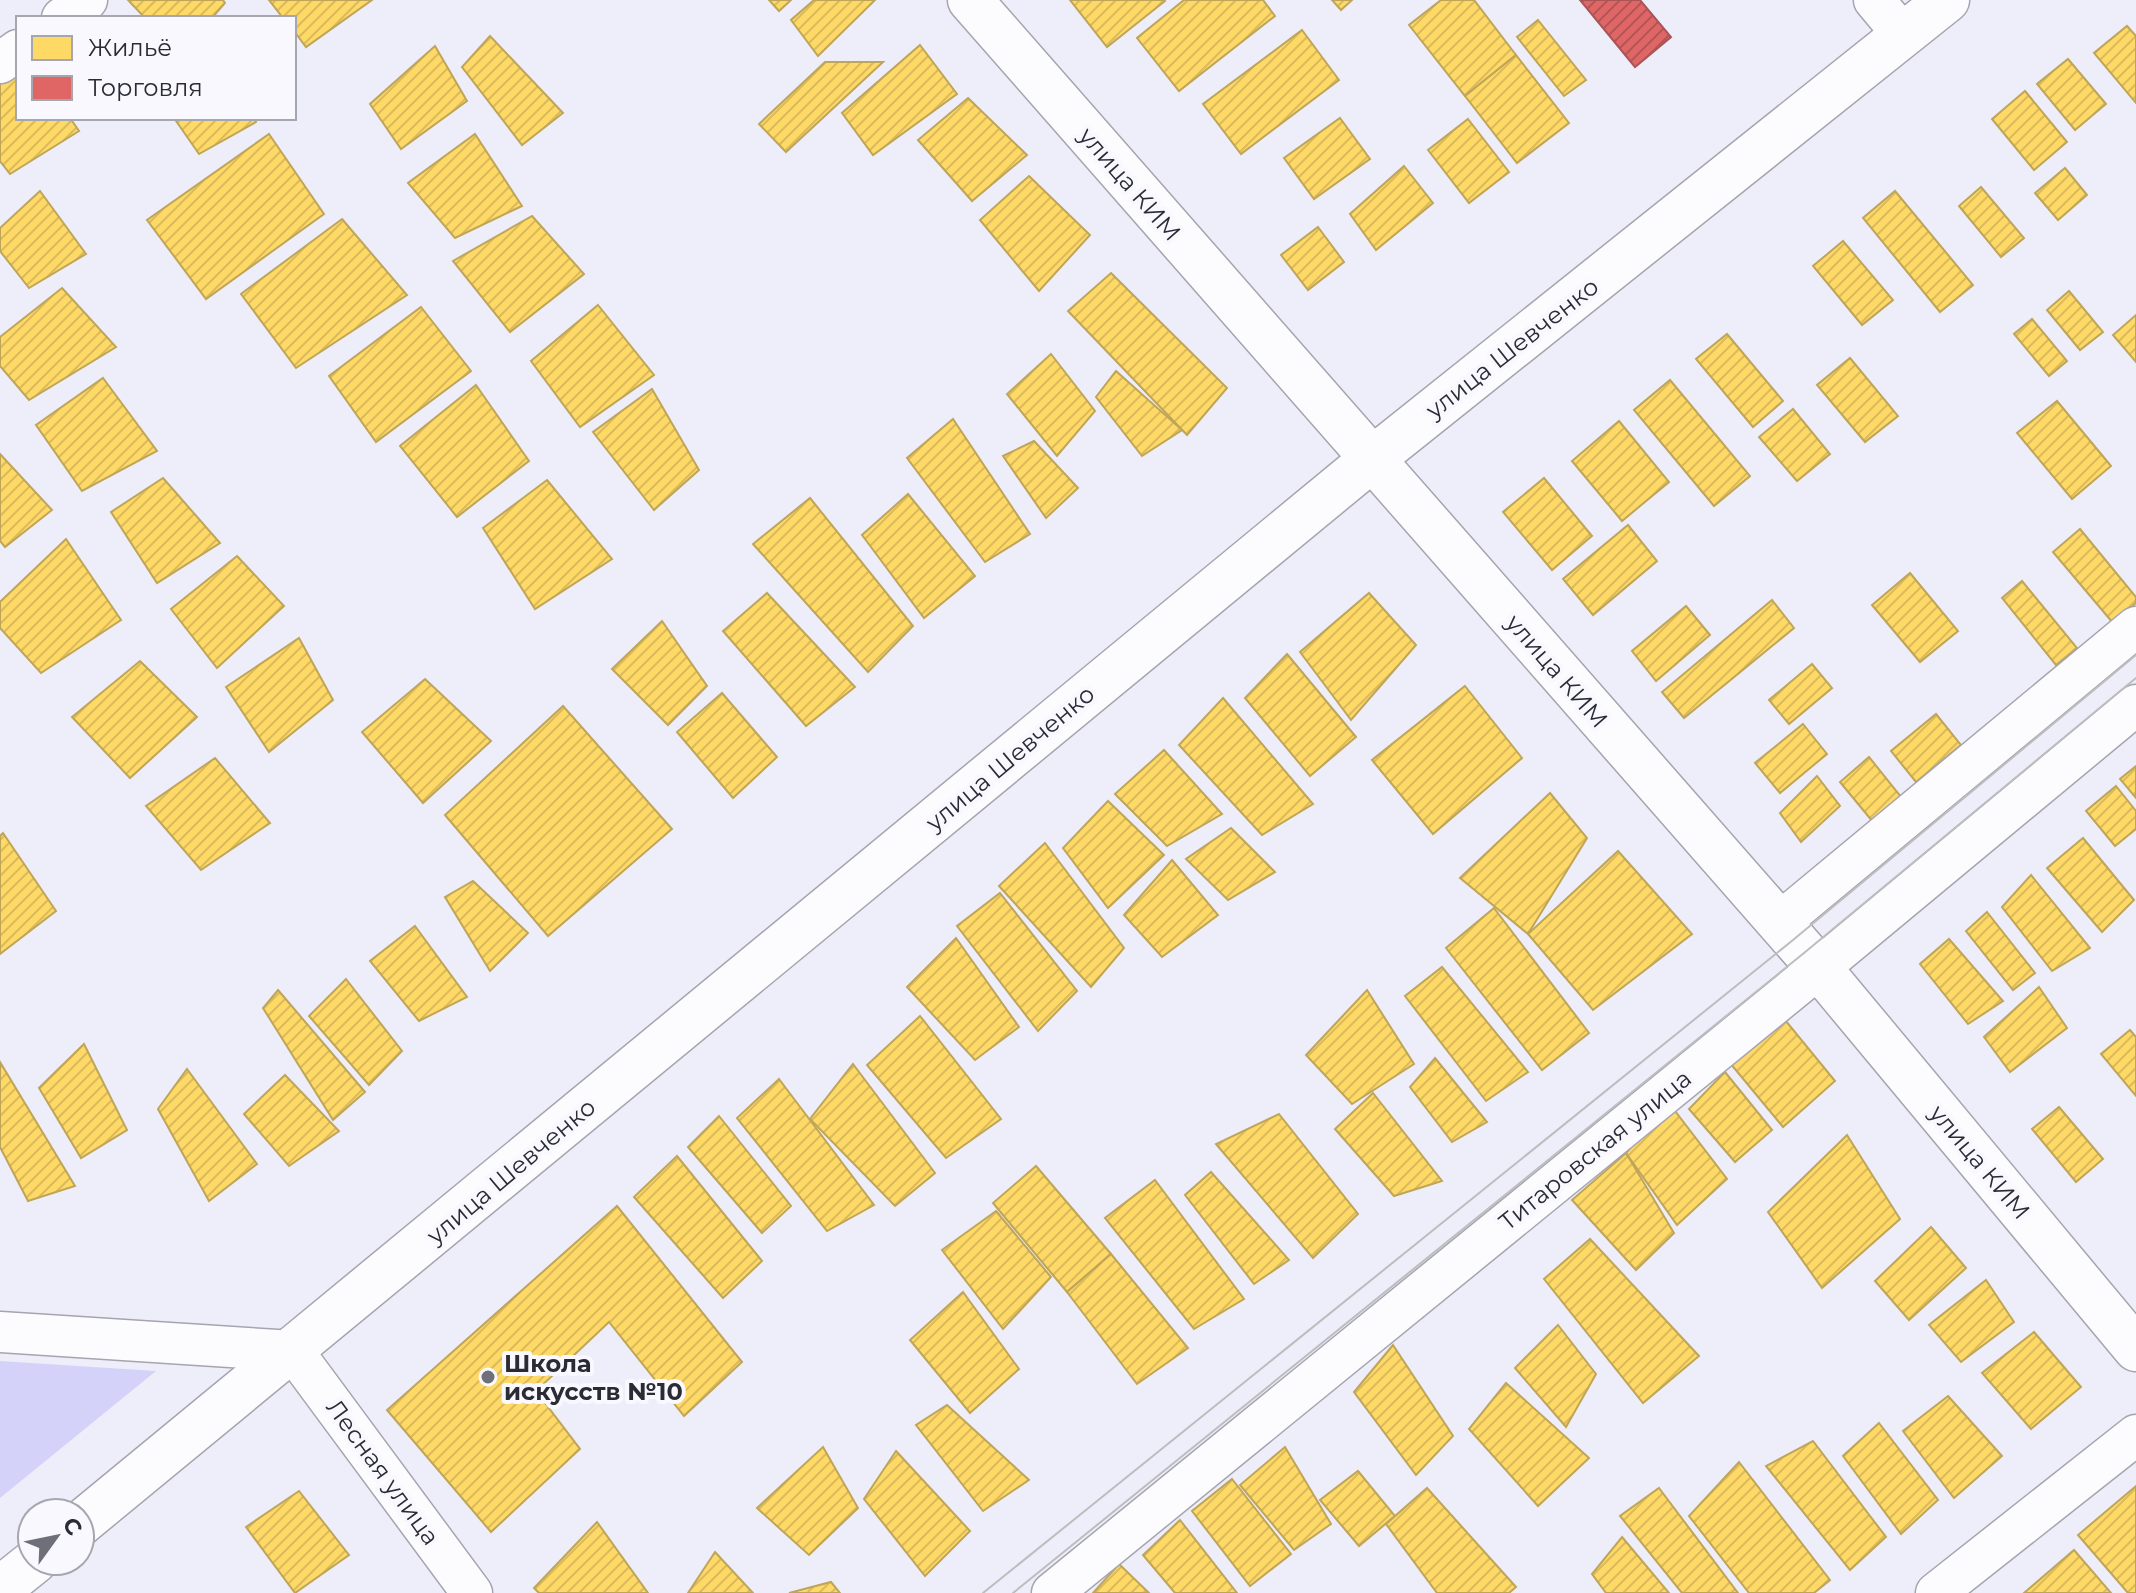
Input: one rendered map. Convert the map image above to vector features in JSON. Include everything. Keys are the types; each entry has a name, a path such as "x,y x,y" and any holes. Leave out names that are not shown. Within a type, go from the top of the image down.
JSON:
{"street":[{"path":"65,16 87,0"},
{"name":"улица КИМ","path":"970,0 1819,968 2136,1349"},
{"path":"1874,0 1904,36"},
{"name":"улица Шевченко","path":"96,1511 1371,460 1947,0"},
{"path":"1779,923 2136,627"},
{"name":"Титаровская улица","path":"1052,1593 1819,968 2136,705"},
{"path":"0,1332 293,1351"},
{"name":"Лесная улица","path":"293,1351 472,1593"},
{"path":"1936,1593 2136,1435"},
{"path":"0,1589 16,1576"}],"shaded area":[{"path":"0,1361 156,1371 0,1498"}],"building: Жильё":[{"path":"128,0 223,0 225,3 214,16 143,16"},
{"path":"269,0 372,0 306,47 296,34 296,16 281,16"},
{"path":"769,0 791,0 779,11"},
{"path":"814,0 875,0 818,56 791,20"},
{"path":"1070,0 1164,0 1165,1 1107,47"},
{"path":"1184,0 1263,0 1275,16 1179,91 1137,38"},
{"path":"1332,0 1352,0 1341,10"},
{"path":"1441,0 1474,0 1516,55 1465,96 1409,25"},
{"path":"1538,20 1586,80 1564,96 1517,37"},
{"path":"2127,26 2136,36 2136,103 2094,53"},
{"path":"1302,30 1339,80 1241,154 1203,104"},
{"path":"490,36 563,113 522,145 462,67"},
{"path":"920,45 957,94 873,155 842,113"},
{"path":"435,46 467,101 401,149 370,104"},
{"path":"1516,55 1569,123 1517,163 1465,96"},
{"path":"2068,59 2106,104 2075,130 2037,84"},
{"path":"825,62 883,62 786,152 759,124"},
{"path":"16,68 16,120 71,120 79,131 10,174 0,161 0,81"},
{"path":"2025,91 2067,142 2034,170 1992,119"},
{"path":"968,98 1027,155 972,201 918,140"},
{"path":"1340,118 1370,159 1314,199 1284,158"},
{"path":"1468,119 1509,172 1469,203 1428,150"},
{"path":"175,120 256,122 199,154"},
{"path":"269,134 324,214 206,299 147,220"},
{"path":"475,134 522,206 455,238 408,183"},
{"path":"1404,166 1433,203 1376,250 1350,214"},
{"path":"2065,168 2087,195 2058,220 2035,193"},
{"path":"1029,176 1090,235 1039,291 980,220"},
{"path":"1981,187 2024,238 2001,257 1959,206"},
{"path":"40,191 86,254 29,288 0,251 0,228"},
{"path":"1895,191 1973,285 1940,312 1863,218"},
{"path":"532,216 584,274 510,332 453,261"},
{"path":"342,219 407,295 296,368 241,294"},
{"path":"1318,227 1344,262 1308,290 1281,255"},
{"path":"1843,241 1893,300 1862,325 1813,266"},
{"path":"1111,273 1227,388 1187,435 1068,311"},
{"path":"62,288 116,347 29,400 0,366 0,337"},
{"path":"2069,291 2103,332 2080,350 2047,310"},
{"path":"598,305 654,375 580,427 531,361"},
{"path":"421,307 471,371 376,442 329,376"},
{"path":"2136,315 2136,362 2113,335"},
{"path":"2032,319 2067,361 2049,376 2014,334"},
{"path":"1727,334 1783,401 1753,427 1696,359"},
{"path":"1051,354 1095,411 1057,456 1007,394"},
{"path":"1850,358 1898,416 1865,442 1817,385"},
{"path":"1116,371 1182,430 1142,456 1096,397"},
{"path":"103,378 157,451 82,491 36,425"},
{"path":"1670,380 1750,476 1714,506 1634,410"},
{"path":"476,385 529,461 457,517 400,446"},
{"path":"652,389 699,470 654,510 593,432"},
{"path":"2057,401 2111,466 2072,499 2017,433"},
{"path":"1793,409 1830,454 1797,481 1759,437"},
{"path":"953,419 1030,534 985,562 907,458"},
{"path":"1619,421 1669,482 1622,521 1572,461"},
{"path":"1034,441 1078,488 1046,518 1003,456"},
{"path":"0,454 52,510 5,547 0,541"},
{"path":"163,478 220,543 157,583 111,512"},
{"path":"1544,478 1592,536 1552,570 1503,512"},
{"path":"547,480 612,559 535,609 483,528"},
{"path":"908,494 975,576 924,618 862,535"},
{"path":"810,498 913,626 868,672 753,544"},
{"path":"1628,525 1657,561 1593,615 1563,579"},
{"path":"2080,529 2136,597 2136,603 2113,623 2053,552"},
{"path":"66,539 121,620 41,673 0,628 0,602"},
{"path":"237,556 284,606 217,668 171,609"},
{"path":"1910,573 1958,631 1920,662 1872,605"},
{"path":"2022,581 2077,648 2056,665 2002,598"},
{"path":"767,593 855,687 806,726 723,631"},
{"path":"1369,593 1416,645 1351,720 1300,652"},
{"path":"1772,600 1794,628 1684,718 1662,692"},
{"path":"1686,606 1710,635 1656,681 1632,651"},
{"path":"662,621 707,686 668,725 612,669"},
{"path":"299,638 333,700 269,752 226,687"},
{"path":"1287,654 1356,737 1310,776 1245,698"},
{"path":"140,661 197,717 130,778 72,717"},
{"path":"1812,664 1832,688 1789,724 1769,700"},
{"path":"425,679 491,741 423,803 362,732"},
{"path":"1465,686 1522,758 1433,834 1372,760"},
{"path":"722,693 777,757 733,798 677,732"},
{"path":"1223,698 1313,804 1262,835 1179,745"},
{"path":"563,706 672,829 548,936 445,815"},
{"path":"1936,714 1961,745 1916,782 1891,751"},
{"path":"1803,724 1827,754 1780,793 1755,763"},
{"path":"1164,750 1222,814 1167,846 1115,794"},
{"path":"1869,757 1902,798 1873,822 1840,782"},
{"path":"215,758 270,823 201,870 146,806"},
{"path":"2136,766 2136,798 2120,779"},
{"path":"1817,776 1840,806 1801,842 1780,813"},
{"path":"2116,786 2136,811 2136,829 2115,846 2086,811"},
{"path":"1550,793 1587,838 1528,934 1460,878"},
{"path":"1108,801 1164,855 1108,908 1063,848"},
{"path":"1231,828 1275,872 1228,900 1186,859"},
{"path":"3,833 56,911 0,954 0,836"},
{"path":"2083,838 2134,900 2102,932 2047,868"},
{"path":"1045,843 1124,948 1091,987 999,886"},
{"path":"1618,851 1692,934 1593,1010 1528,934"},
{"path":"1172,860 1218,915 1162,957 1124,915"},
{"path":"2031,875 2090,948 2052,971 2002,907"},
{"path":"473,881 528,933 490,971 445,897"},
{"path":"1000,893 1077,991 1038,1031 957,926"},
{"path":"1494,908 1589,1033 1542,1070 1446,948"},
{"path":"1987,912 2035,973 2013,990 1966,931"},
{"path":"415,926 467,997 419,1021 370,961"},
{"path":"956,938 1019,1027 975,1060 907,987"},
{"path":"1949,939 2003,1001 1968,1024 1920,964"},
{"path":"1442,967 1528,1072 1486,1101 1405,996"},
{"path":"346,979 402,1051 369,1085 309,1016"},
{"path":"2039,987 2067,1028 2010,1072 1984,1037"},
{"path":"278,990 365,1092 333,1120 263,1008"},
{"path":"1367,990 1414,1064 1352,1104 1306,1055"},
{"path":"1781,1015 1835,1081 1783,1127 1730,1063"},
{"path":"920,1016 1001,1119 946,1158 867,1065"},
{"path":"2130,1030 2136,1037 2136,1096 2101,1054"},
{"path":"84,1044 127,1130 81,1158 39,1088"},
{"path":"1435,1058 1487,1122 1452,1142 1410,1087"},
{"path":"0,1062 75,1186 28,1201 0,1147"},
{"path":"853,1064 935,1173 895,1206 810,1119"},
{"path":"187,1069 257,1164 209,1201 158,1109"},
{"path":"1725,1072 1772,1130 1735,1162 1689,1109"},
{"path":"285,1075 339,1131 289,1166 244,1114"},
{"path":"779,1079 874,1205 827,1231 737,1118"},
{"path":"1373,1093 1442,1181 1394,1196 1335,1129"},
{"path":"1669,1103 1727,1179 1677,1225 1626,1153"},
{"path":"2059,1107 2103,1159 2076,1182 2032,1129"},
{"path":"1279,1114 1358,1214 1313,1258 1216,1144"},
{"path":"719,1116 791,1206 762,1233 688,1147"},
{"path":"1847,1135 1900,1219 1822,1288 1768,1212"},
{"path":"1626,1153 1674,1233 1636,1270 1572,1200"},
{"path":"677,1156 762,1261 723,1298 634,1197"},
{"path":"1036,1166 1111,1254 1067,1292 993,1203"},
{"path":"1211,1172 1289,1260 1254,1284 1185,1195"},
{"path":"1155,1180 1244,1299 1194,1329 1105,1218"},
{"name":"Школа искусств №10","path":"617,1206 742,1362 684,1416 609,1322 536,1391 580,1449 491,1532 387,1410"},
{"path":"996,1211 1051,1277 1003,1329 942,1250"},
{"path":"1931,1227 1966,1268 1909,1320 1875,1281"},
{"path":"1590,1239 1699,1356 1643,1403 1544,1279"},
{"path":"1111,1254 1188,1348 1137,1384 1067,1292"},
{"path":"1986,1280 2014,1322 1961,1362 1929,1325"},
{"path":"963,1292 1019,1369 970,1413 910,1340"},
{"path":"1558,1325 1596,1374 1566,1427 1515,1368"},
{"path":"2034,1332 2081,1387 2031,1429 1982,1373"},
{"path":"1393,1345 1453,1436 1416,1475 1354,1392"},
{"path":"1506,1383 1589,1458 1538,1506 1469,1429"},
{"path":"1948,1396 2002,1456 1954,1498 1903,1431"},
{"path":"947,1405 1029,1480 983,1511 916,1425"},
{"path":"1879,1423 1938,1500 1901,1534 1843,1456"},
{"path":"1813,1441 1886,1537 1850,1570 1766,1466"},
{"path":"823,1447 858,1508 809,1555 757,1508"},
{"path":"1285,1447 1331,1524 1294,1550 1240,1485"},
{"path":"896,1451 970,1531 925,1576 864,1499"},
{"path":"1739,1462 1830,1580 1814,1593 1749,1593 1689,1516"},
{"path":"1358,1471 1395,1516 1359,1546 1320,1500"},
{"path":"1232,1479 1291,1554 1250,1586 1192,1511"},
{"path":"2136,1486 2136,1593 2128,1593 2078,1535"},
{"path":"1427,1488 1516,1587 1509,1593 1437,1593 1386,1524"},
{"path":"1659,1488 1738,1593 1682,1593 1620,1516"},
{"path":"299,1491 349,1555 295,1593 246,1527"},
{"path":"1180,1520 1237,1593 1175,1593 1143,1555"},
{"path":"597,1522 648,1593 539,1593 534,1588"},
{"path":"1622,1537 1669,1593 1606,1593 1592,1574"},
{"path":"2074,1550 2111,1593 2024,1593"},
{"path":"715,1552 753,1593 688,1593"},
{"path":"1119,1564 1149,1593 1093,1593"},
{"path":"831,1582 840,1593 789,1593"}],"building: Торговля":[{"path":"1580,0 1640,0 1671,37 1635,67"}],"tram line":[{"path":"983,1593 1793,940 2136,655"},
{"path":"1013,1593 1804,953 2136,678"}],"place":[{"name":"Школа искусств №10","path":"488,1377"}]}
